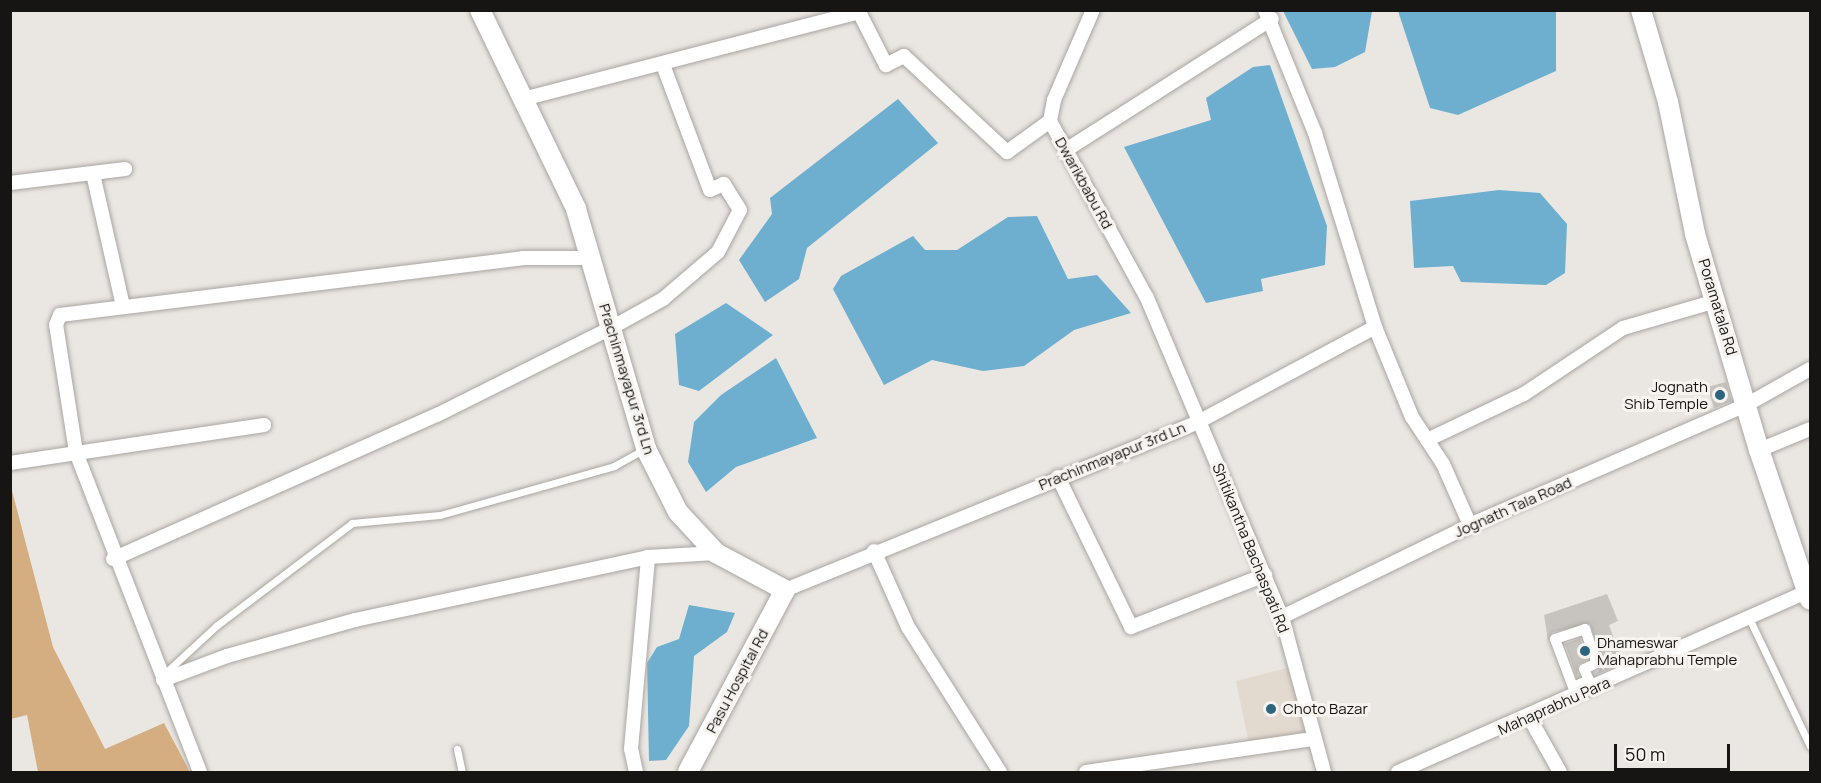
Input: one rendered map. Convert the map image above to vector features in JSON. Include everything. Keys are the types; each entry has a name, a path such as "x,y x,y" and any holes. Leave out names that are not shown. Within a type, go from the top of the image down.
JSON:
{"main road":[{"name":"Prachinmayapur 3rd Ln","path":"480,10 576,209 646,449 678,512 716,553 785,590"},
{"name":"Poramatala Rd","path":"1641,10 1716,301 1748,404 1759,450 1809,596"},
{"name":"Pasu Hospital Rd","path":"688,772 785,590"}],"street":[{"path":"1050,121 1054,100 1093,10"},
{"path":"523,99 663,65 859,11"},
{"name":"Dwarikbabu Rd","path":"859,11 886,65 904,56 1007,152 1050,121 1147,298 1201,426"},
{"path":"1066,150 1269,15 1345,220 1375,327 1412,417 1428,440 1470,525"},
{"path":"113,558 427,420 610,328 663,299 718,252 741,210 724,184 710,190 663,65"},
{"path":"10,183 125,169"},
{"path":"93,174 123,306"},
{"path":"200,772 113,558 76,452 60,315 523,258 590,258"},
{"path":"1428,440 1524,394 1623,328 1716,301"},
{"name":"Prachinmayapur 3rd Ln","path":"785,590 874,551 1058,477 1201,426 1375,327"},
{"name":"Jognath Tala Road","path":"1282,616 1470,525 1748,404 1810,369"},
{"path":"10,464 76,452 264,425"},
{"name":"Shitikantha Bachaspati Rd","path":"1201,426 1282,616 1311,739 1324,772"},
{"path":"1759,450 1810,429"},
{"path":"1058,477 1131,627 1265,575"},
{"path":"874,551 908,627 1000,772"},
{"path":"162,678 227,656 355,620 648,557 716,553"},
{"path":"636,772 632,749 648,557"},
{"name":"Mahaprabhu Para","path":"1398,772 1529,717 1591,685 1748,616 1809,596"},
{"path":"1585,630 1597,663 1584,669 1591,685 1572,687 1555,639 1585,630"},
{"path":"1529,717 1560,772"},
{"path":"1086,772 1311,739"}],"lane":[{"path":"162,678 216,626 352,523 440,515 614,466 646,449"},
{"path":"1748,616 1810,746"},
{"path":"457,749 462,772"}],"shaded area":[{"path":"10,483 53,647 105,749 164,723 190,772 38,772 27,715 11,719"},
{"name":"Choto Bazar","path":"1290,667 1306,736 1249,744 1236,681"}],"water":[{"path":"1283,11 1372,11 1365,52 1335,67 1312,69"},
{"path":"1398,11 1556,11 1556,71 1458,115 1430,108"},
{"path":"1270,65 1327,226 1325,265 1261,279 1263,291 1206,303 1124,147 1211,120 1206,98 1253,67"},
{"path":"898,99 938,143 807,248 799,279 765,302 739,260 772,214 770,198"},
{"path":"1499,190 1540,193 1567,224 1565,273 1546,285 1461,282 1453,266 1414,268 1410,201"},
{"path":"1037,216 1068,279 1097,275 1131,313 1074,330 1024,366 983,371 932,360 884,385 833,289 841,276 913,236 925,250 957,250 1008,217"},
{"path":"726,303 773,335 699,391 679,385 675,334"},
{"path":"776,358 817,438 736,467 706,492 688,462 694,422 721,395"},
{"path":"689,605 735,613 727,632 694,656 689,726 666,760 649,761 647,663 657,647 679,639"}],"building":[{"name":"Jognath Shib Temple","path":"1726,382 1732,401 1714,408 1707,387"},
{"path":"1607,594 1618,621 1609,625 1623,663 1595,675 1604,664 1590,624 1553,632 1548,640 1544,615"},
{"path":"1580,638 1588,659 1578,665 1577,677 1565,644"}],"place":[{"name":"Jognath Shib Temple","path":"1720,395"},
{"name":"Dhameswar Mahaprabhu Temple","path":"1585,651"},
{"name":"Choto Bazar","path":"1271,709"}]}
